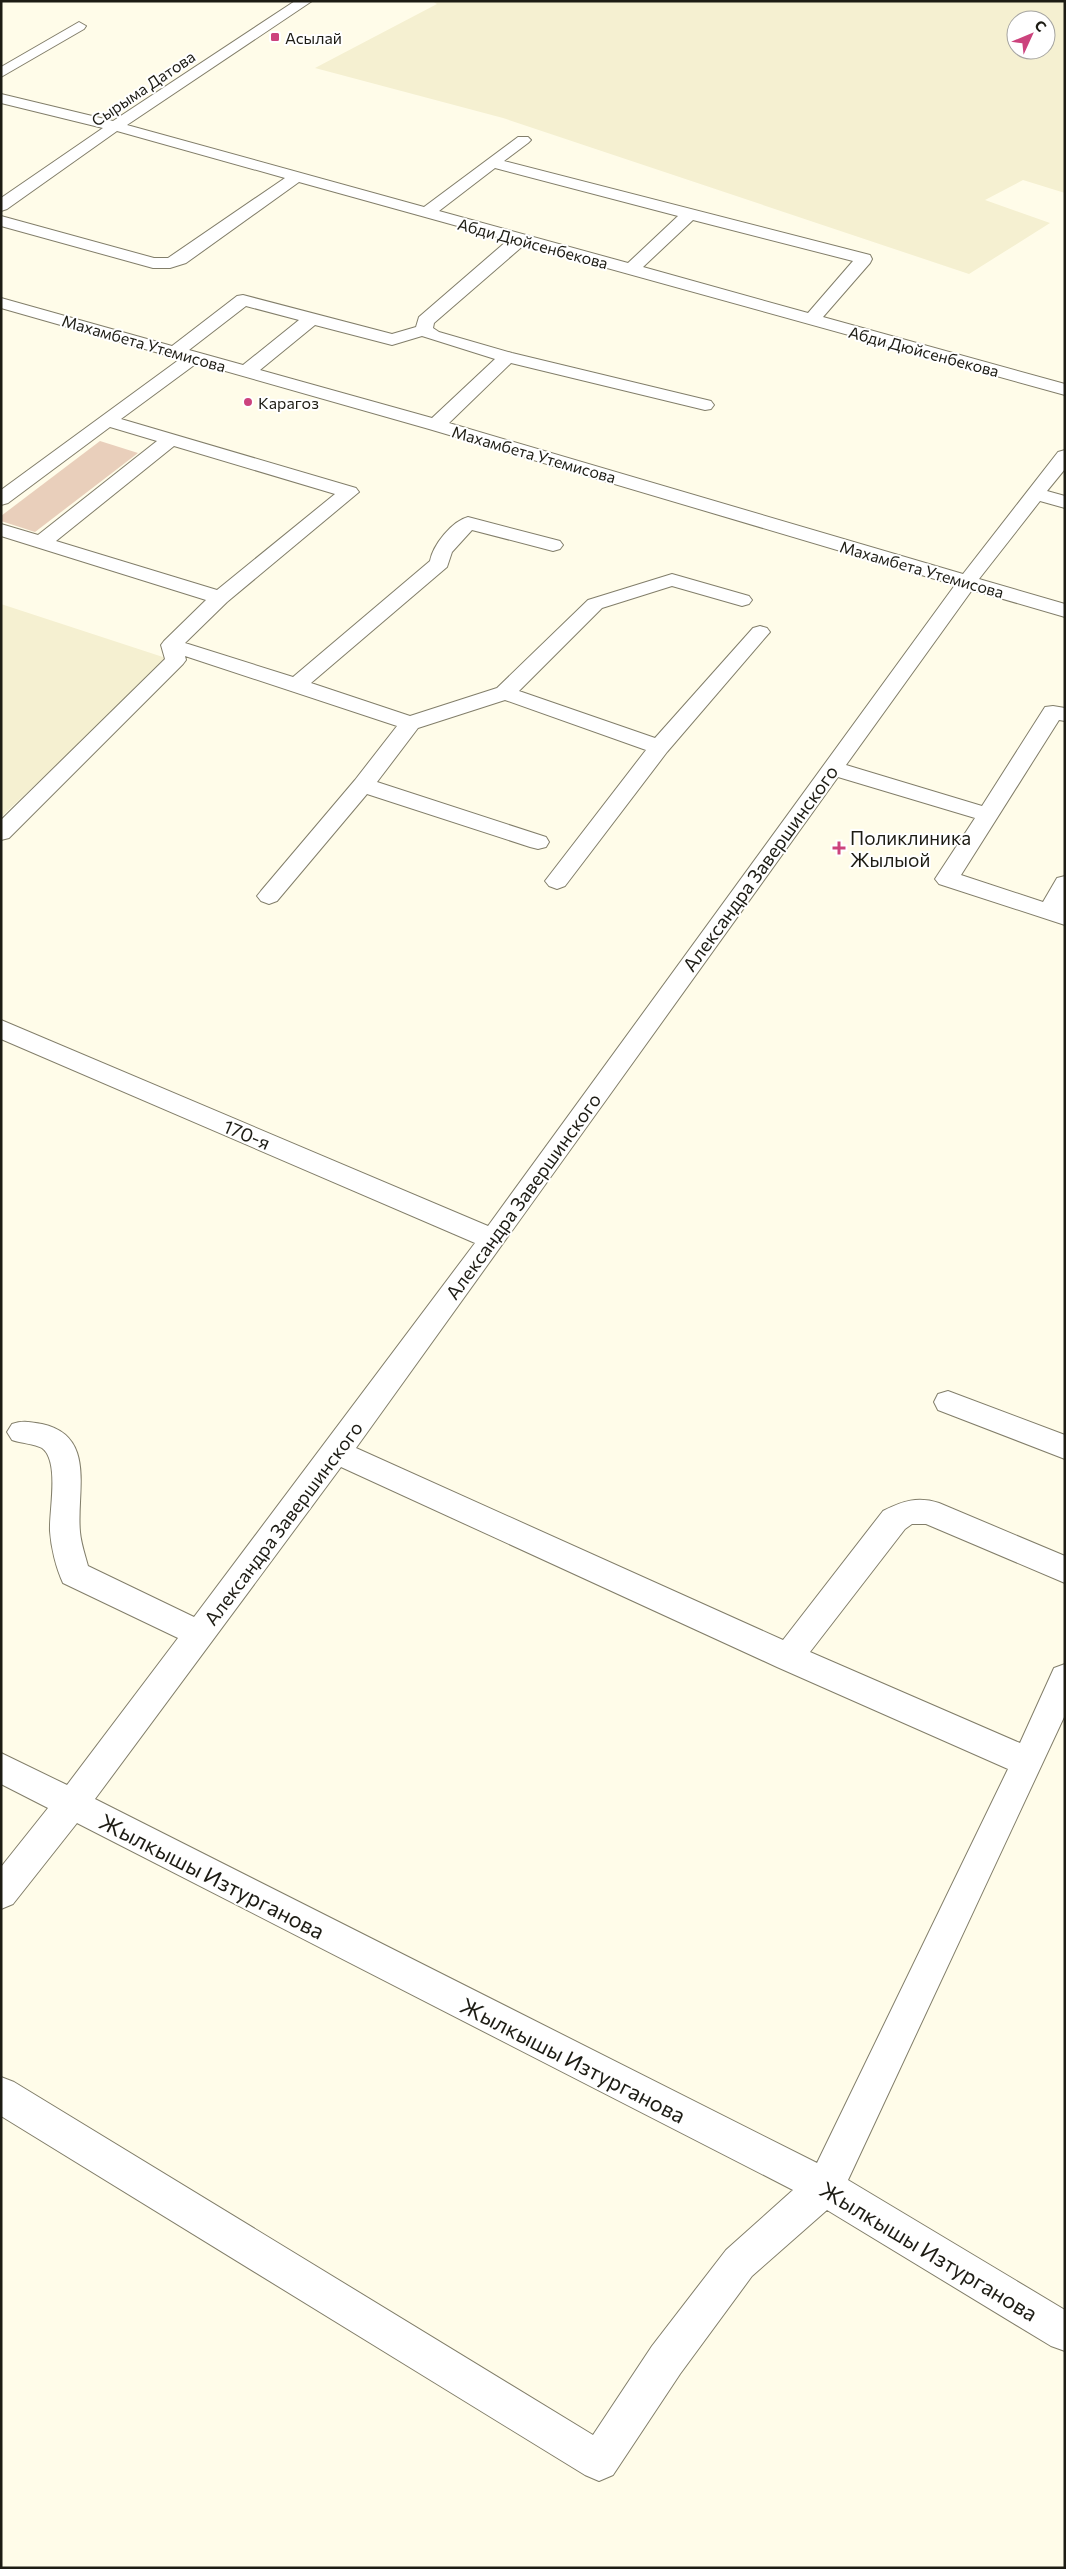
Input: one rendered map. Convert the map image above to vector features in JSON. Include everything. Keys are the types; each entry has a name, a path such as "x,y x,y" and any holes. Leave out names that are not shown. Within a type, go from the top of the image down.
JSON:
{"street":[{"name":"Сырыма Датова","path":"1,206 115,126 305,1"},
{"path":"1,73 79,26"},
{"name":"Абди Дюйсенбекова","path":"1,98 115,126 295,178 1065,390"},
{"path":"425,214 523,140"},
{"path":"492,163 864,260 812,320"},
{"path":"1,221 153,263 170,263 180,259 295,178"},
{"path":"630,270 690,214"},
{"path":"424,330 425,321 519,240"},
{"path":"175,352 243,300 392,340 424,330"},
{"name":"Махамбета Утемисова","path":"4,306 436,425 1065,611"},
{"path":"246,372 312,318"},
{"path":"424,330 433,336 506,357 705,405"},
{"path":"1,499 194,357"},
{"path":"436,425 506,357"},
{"path":"108,421 350,492 220,598 171,644"},
{"path":"41,543 171,440"},
{"name":"Александра Завершинского","path":"1,1892 71,1805 336,1452 967,582 1065,456"},
{"path":"1035,494 1065,502"},
{"path":"296,685 440,562 442,551 468,523 553,545"},
{"path":"1,530 220,598"},
{"path":"269,896 363,785 410,723 505,693 595,604 672,580 742,600"},
{"path":"557,881 659,747 760,632"},
{"path":"171,644 410,723"},
{"path":"1,833 176,660 171,644"},
{"path":"505,693 659,747"},
{"path":"1065,715 1053,712 947,879 1057,914 1065,883"},
{"path":"833,768 988,815"},
{"path":"363,785 538,842"},
{"name":"170-я","path":"1,1029 493,1238"},
{"path":"948,1402 1065,1447"},
{"path":"22,1432 50,1438 64,1454 67,1486 65,1532 74,1574 200,1634"},
{"path":"336,1452 788,1657 1028,1762"},
{"path":"788,1657 894,1520 908,1512 928,1512 1065,1570"},
{"path":"1,2095 599,2461 666,2360 739,2263 825,2187 1028,1762 1065,1678"},
{"name":"Жылкышы Изтурганова","path":"1,1768 825,2187 1065,2332"}],"shaded area":[{"path":"432,1 1065,1 1065,193 1023,180 985,200 1050,223 969,274 503,118 315,68 437,4"},
{"path":"100,441 138,453 35,532 1,521 1,516"},
{"path":"1,604 169,659 1,817"}],"place":[{"name":"Асылай","path":"275,37"},
{"name":"Карагоз","path":"248,402"},
{"name":"Поликлиника Жылыой","path":"839,848"}]}
